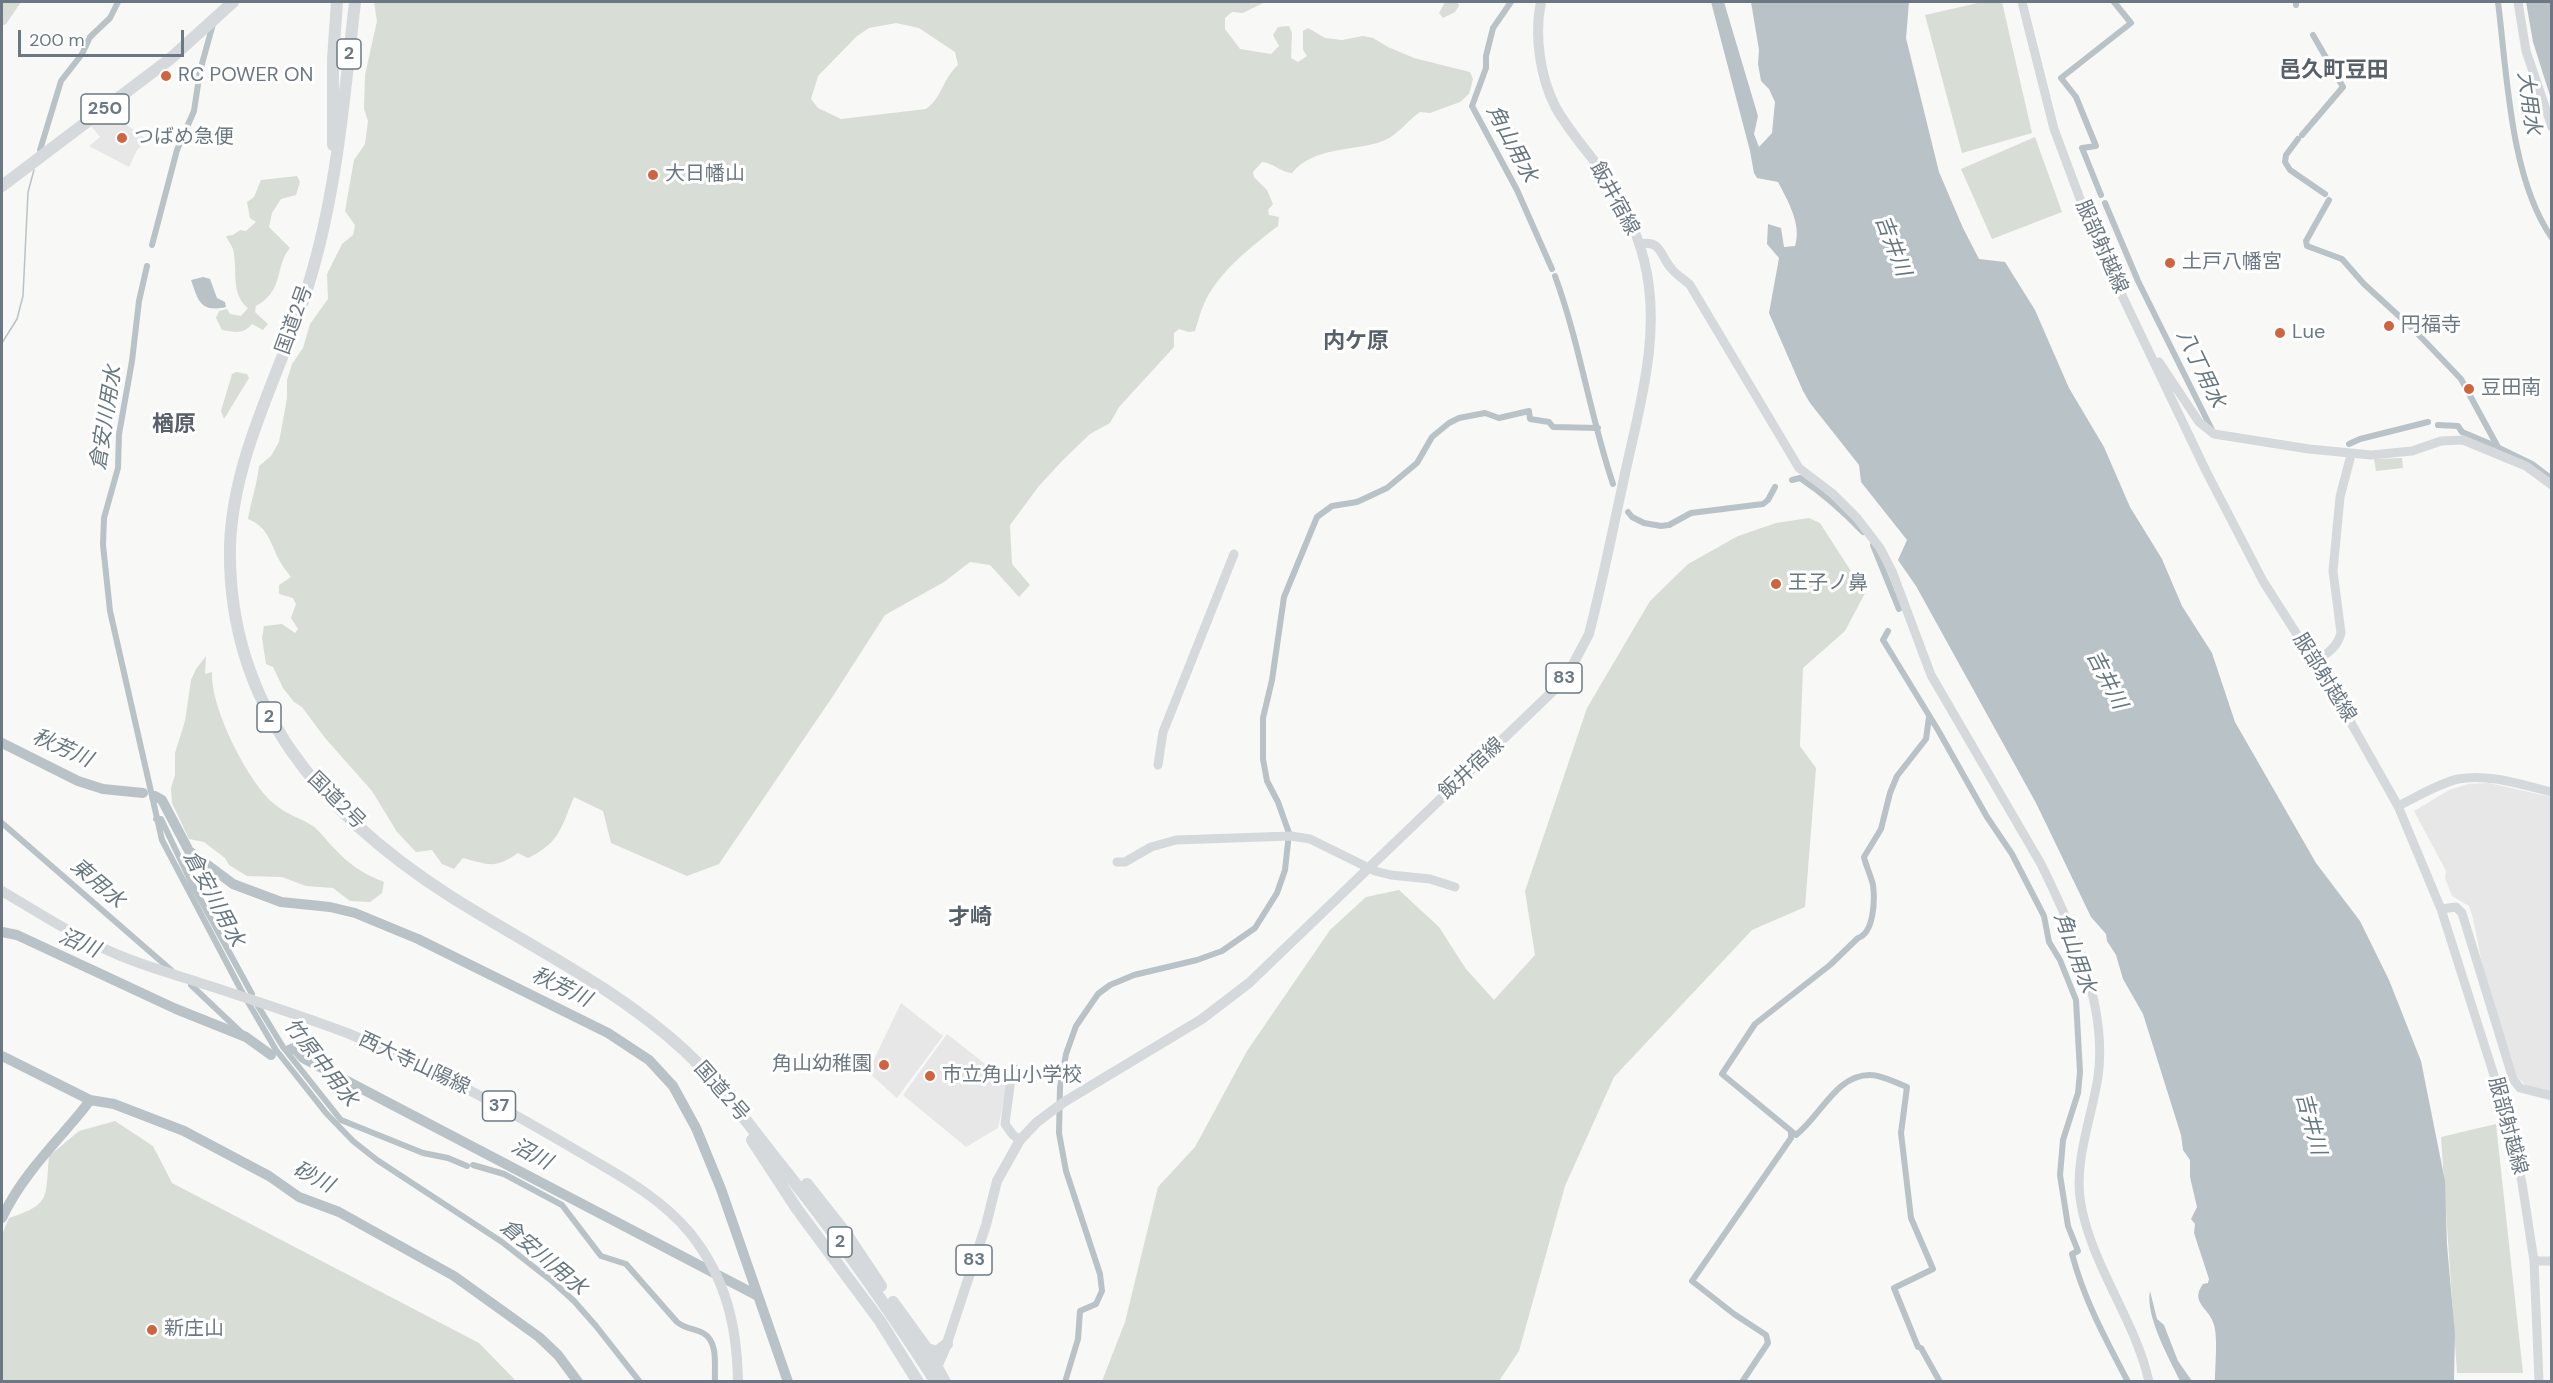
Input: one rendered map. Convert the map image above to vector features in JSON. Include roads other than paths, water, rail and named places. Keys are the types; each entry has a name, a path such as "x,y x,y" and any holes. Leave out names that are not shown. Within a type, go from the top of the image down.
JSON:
{"highway":[{"path":"331,197 333,58 337,2"},
{"name":"国道2号","path":"355,2 331,197 308,288 247,449 232,516 231,574 234,605 239,634 258,695 273,725 309,776 348,816 380,844 447,894 612,993 651,1021 687,1052 839,1240 936,1382"},
{"path":"344,106 350,98 363,2"},
{"name":"250","path":"2,186 161,66 231,4"},
{"path":"732,1105 749,1119 795,1170 847,1235 927,1349 945,1382"},
{"path":"732,1105 827,1250 873,1311 918,1382"},
{"path":"927,1349 937,1352 947,1344"}],"main road":[{"name":"飯井宿線","path":"929,1382 938,1368 947,1344 986,1225 997,1181 1020,1140 1037,1122 1064,1102 1225,1003 1249,983 1553,691 1568,674 1589,634 1649,359 1651,305 1649,284 1630,219 1615,192 1557,110 1547,87 1542,64 1539,29 1541,2"},
{"name":"西大寺山陽線","path":"2,891 72,933 121,957 346,1033 403,1057 456,1082 530,1123 643,1191 690,1233 721,1285 730,1307 737,1345 738,1382"}],"street":[{"name":"服部射越線","path":"2022,2 2054,129 2095,239 2206,471 2263,581 2356,729 2398,806 2441,909 2507,1116 2522,1183 2534,1261 2539,1382"},
{"path":"2518,2 2526,51 2552,127"},
{"path":"1639,244 1647,242 1656,245 1671,268 1690,285 1799,468 1832,493 1857,518 1880,548 1892,571 1931,675 2053,888 2085,969 2097,1016 2100,1047 2096,1092 2081,1164 2079,1185 2083,1215 2138,1347 2149,1382"},
{"path":"2146,346 2199,422 2214,434 2350,455 2398,453 2412,451 2441,441 2463,440 2526,466 2552,485"},
{"path":"2314,661 2333,650 2339,642 2341,633 2333,571 2340,497 2350,455"},
{"path":"1158,765 1163,732 1234,554"},
{"path":"2398,806 2441,785 2473,777 2504,780 2552,792"},
{"path":"1117,862 1125,862 1151,847 1176,840 1273,835 1310,839 1367,868 1391,875 1430,879 1455,887"},
{"path":"2441,909 2456,907 2462,914 2513,1079 2520,1088 2552,1096"},
{"path":"1016,1069 1010,1086 1005,1124 1020,1140"},
{"path":"2534,1261 2552,1261"}],"water":[{"name":"吉井川","path":"1711,2 1724,2 1758,116 1754,134 1759,147 1772,133 1775,102 1769,89 1761,81 1758,64 1759,50 1751,2 1909,2 1906,38 1939,172 1963,228 1979,259 2005,262 2035,310 2069,388 2104,447 2130,507 2162,559 2182,606 2212,653 2235,722 2316,863 2360,921 2389,980 2421,1061 2445,1181 2447,1245 2455,1334 2454,1381 2215,1381 2214,1325 2198,1296 2203,1284 2208,1283 2209,1279 2194,1233 2195,1224 2191,1219 2197,1207 2190,1177 2190,1160 2183,1150 2181,1135 2143,1014 2123,979 2116,955 2107,941 2106,934 2091,917 2036,803 1916,586 1898,560 1907,540 1861,482 1859,465 1810,403 1769,313 1779,258 1767,244 1768,224 1781,228 1784,247 1795,246 1797,230 1790,205 1778,182 1757,178 1754,173"},
{"path":"2526,2 2551,2 2551,99 2533,42"},
{"path":"203,277 210,279 217,298 225,302 226,307 211,308 201,303 191,280"},
{"path":"2150,1291 2157,1319 2164,1325 2178,1361 2192,1381 2180,1381 2164,1349 2151,1312"}],"waterway":[{"path":"40,150 61,81 82,54 90,37 110,18 118,2"},
{"name":"角山用水","path":"1511,2 1493,28 1486,56 1486,68 1472,106 1517,190 1552,269"},
{"name":"八丁用水","path":"2101,195 2082,148 2096,146 2076,97 2061,78 2131,23 2114,2"},
{"name":"大用水","path":"2498,2 2508,92 2519,156 2538,214 2552,238"},
{"name":"倉安川用水","path":"152,245 177,150 194,111 200,71 213,24"},
{"path":"2302,135 2343,87 2313,35"},
{"path":"2298,139 2286,155 2285,162 2290,170 2325,194"},
{"path":"2,343 17,319 23,296 28,192 34,170"},
{"path":"2329,200 2306,241 2307,246 2342,259 2364,284 2411,327"},
{"name":"八丁用水","path":"2105,203 2138,281 2212,430"},
{"name":"倉安川用水","path":"147,266 139,301 132,361 119,434 118,468 104,518 103,545 110,611 162,840 241,990 276,1050 326,1113 353,1141 377,1160 502,1242 553,1282 596,1326 640,1382"},
{"name":"角山用水","path":"1555,276 1613,484"},
{"path":"2416,332 2461,379 2499,449"},
{"path":"1065,1382 1078,1339 1080,1311 1096,1304 1102,1291 1100,1274 1066,1171 1059,1133 1060,1087 1066,1054 1076,1026 1098,994 1110,985 1134,975 1197,960 1222,951 1255,928 1277,893 1285,870 1289,833 1278,802 1267,781 1263,759 1263,718 1272,680 1284,597 1317,517 1332,506 1357,502 1387,488 1417,463 1432,437 1459,418 1485,413 1499,418 1529,411 1530,419 1549,422 1553,427 1598,428"},
{"name":"八丁用水","path":"2349,444 2360,439 2428,422"},
{"name":"八丁用水","path":"2438,425 2458,426 2462,432 2493,445"},
{"name":"八丁用水","path":"2499,448 2532,464 2552,479"},
{"name":"角山用水","path":"1792,480 1800,478 1809,484 1849,517 1863,532"},
{"name":"角山用水","path":"1628,512 1632,517 1644,523 1669,525 1691,513 1763,504 1775,487"},
{"name":"角山用水","path":"1873,545 1899,609"},
{"name":"角山用水","path":"1888,631 1883,640 1938,730 1987,817 2012,854 2044,916 2049,942 2060,960 2076,1000 2080,1072 2078,1093 2063,1140 2060,1175 2068,1226 2078,1251 2072,1254 2077,1271 2096,1320 2128,1382"},
{"path":"1929,717 1926,739 1897,776 1881,829 1864,857 1874,891 1872,915 1867,930 1830,965 1755,1024 1722,1074 1796,1135 1848,1081 1871,1075 1880,1076 1907,1087 1901,1133 1911,1218 1933,1269 1894,1288 1918,1347 1921,1348 1940,1382"},
{"name":"秋芳川","path":"2,743 78,781 103,789 143,793"},
{"name":"秋芳川","path":"155,796 162,800 189,851 233,884 281,902 330,907 355,913 418,939 608,1033 649,1060 673,1086 696,1128 721,1189 788,1382"},
{"name":"竹原中用水","path":"156,819 161,819 192,884 252,994"},
{"name":"東用水","path":"2,823 171,970"},
{"name":"沼川","path":"2,932 17,935 176,1009 246,1037 271,1055"},
{"name":"東用水","path":"191,985 246,1037"},
{"name":"竹原中用水","path":"258,1006 283,1047 341,1120 423,1153 448,1158 467,1166"},
{"name":"沼川","path":"289,1050 294,1048 303,1058 758,1296"},
{"name":"砂川","path":"2,1056 90,1100 114,1104 184,1131 269,1176 299,1197 339,1212 454,1276 539,1337 558,1355 578,1382"},
{"path":"2,1218 14,1195 30,1173 90,1100"},
{"name":"角山用水","path":"1742,1382 1768,1343 1766,1335 1734,1314 1692,1281 1791,1138 1791,1131"},
{"name":"竹原中用水","path":"473,1165 504,1174 562,1205 601,1256 626,1264 677,1322 708,1337 714,1348 715,1382"}],"place":[{"name":"RC POWER ON","path":"166,76"},
{"name":"つばめ急便","path":"122,138"},
{"name":"大日幡山","path":"653,175"},
{"name":"土戸八幡宮","path":"2170,263"},
{"name":"円福寺","path":"2389,326"},
{"name":"Lue","path":"2280,333"},
{"name":"豆田南","path":"2469,389"},
{"name":"王子ノ鼻","path":"1776,584"},
{"name":"角山幼稚園","path":"884,1065"},
{"name":"市立角山小学校","path":"930,1076"},
{"name":"新庄山","path":"152,1330"}],"district":[{"name":"邑久町豆田","path":"2334,71"},
{"name":"内ケ原","path":"1356,342"},
{"name":"楢原","path":"174,425"},
{"name":"才崎","path":"970,918"}]}
